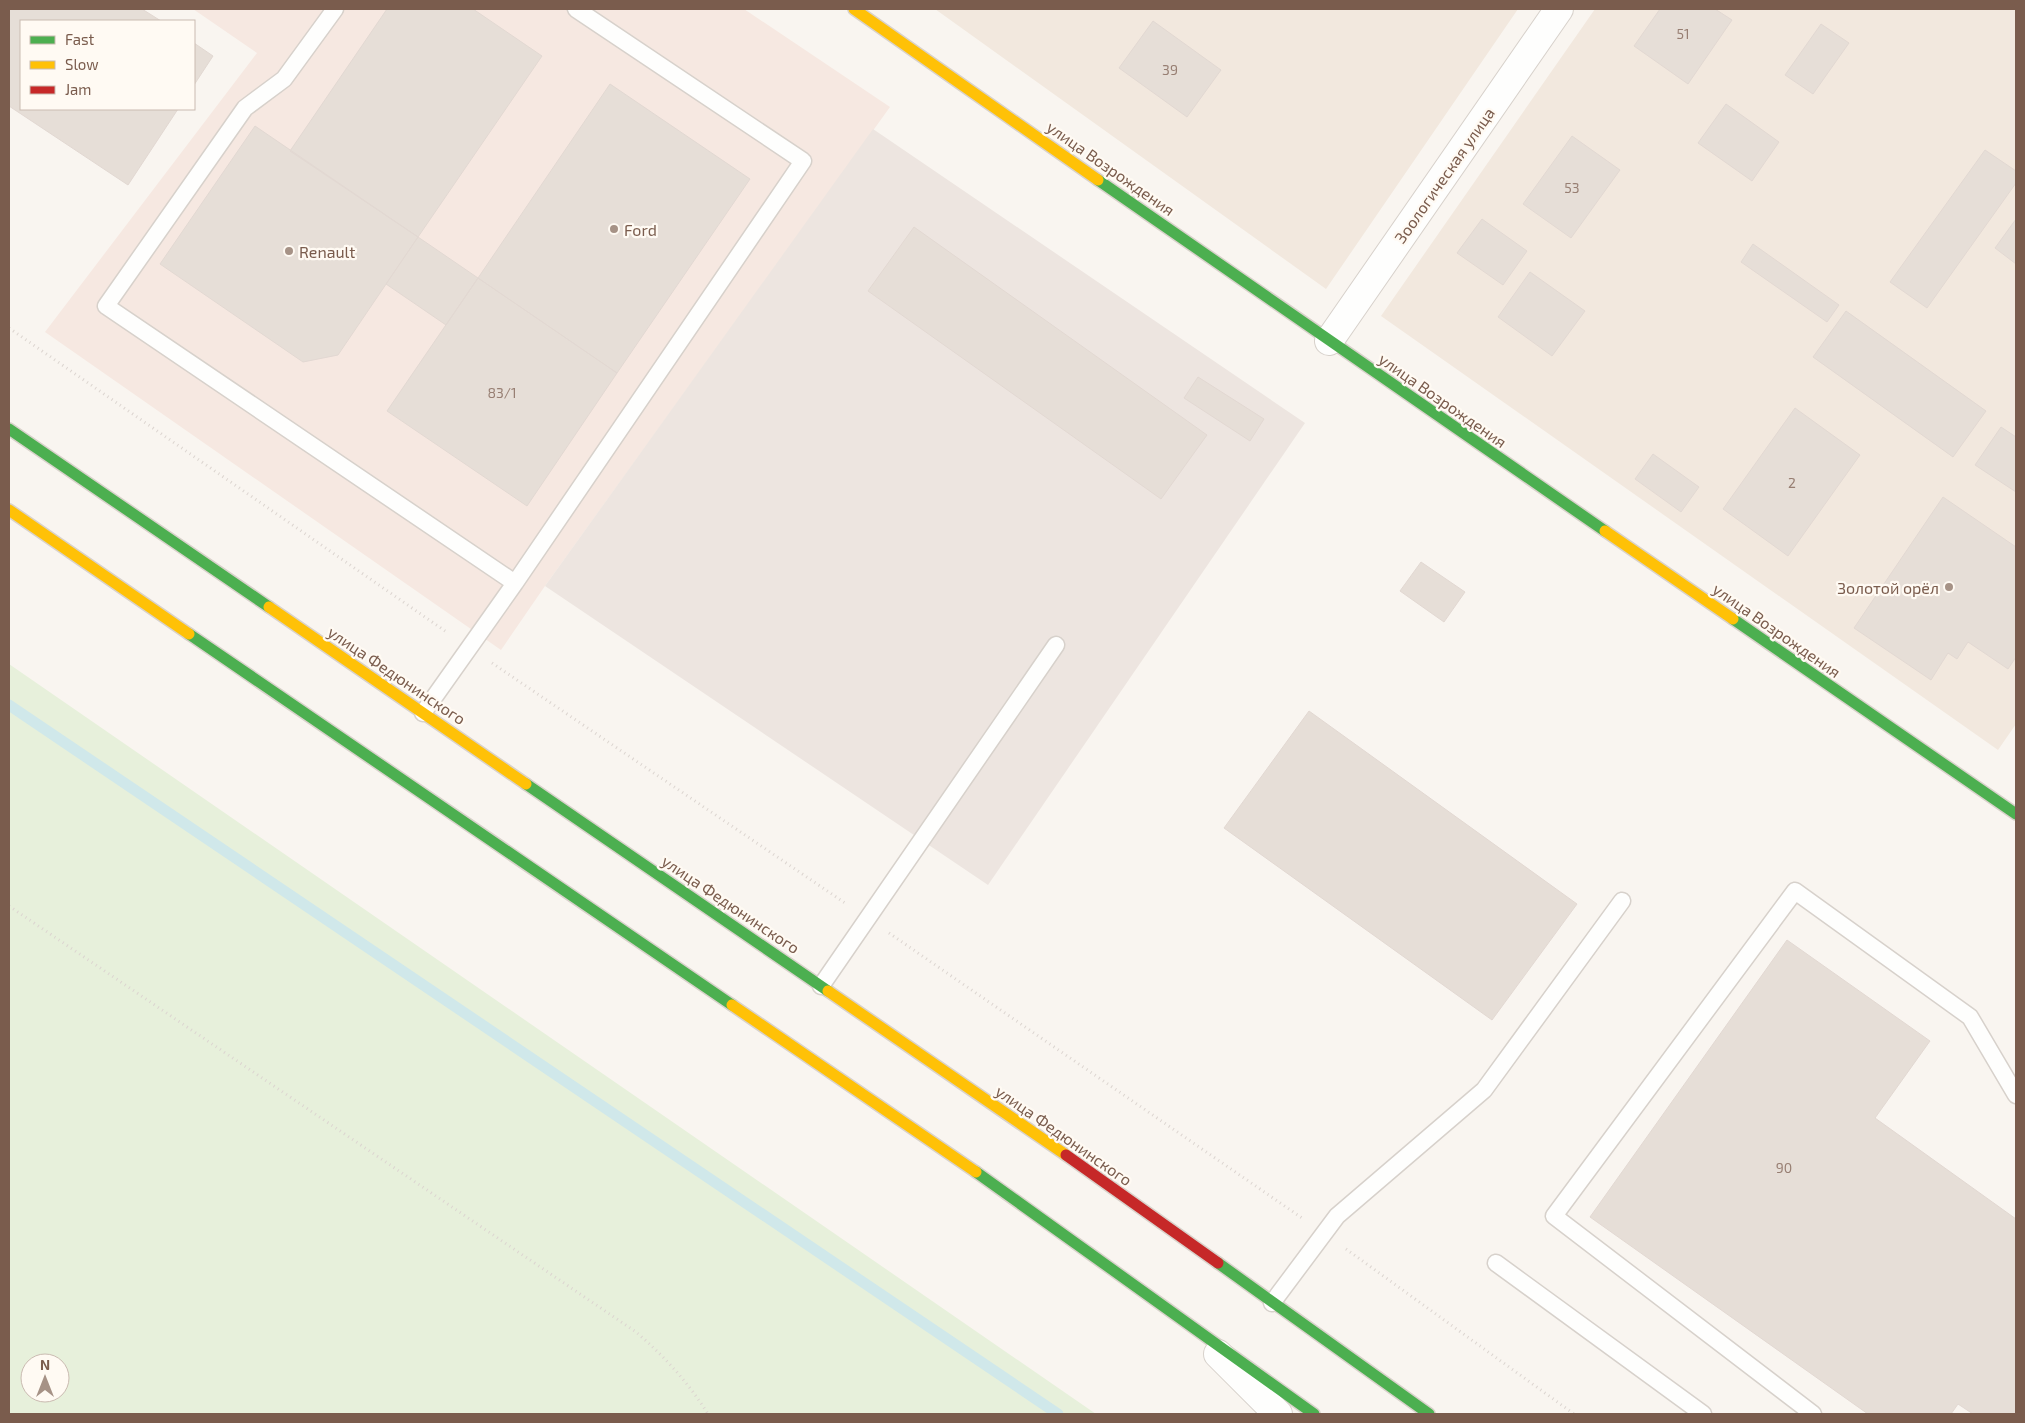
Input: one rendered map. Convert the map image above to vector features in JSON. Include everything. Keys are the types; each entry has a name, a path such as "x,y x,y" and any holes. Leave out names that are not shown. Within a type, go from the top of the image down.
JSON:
{"main road":[{"name":"улица Возрождения","path":"854,9 1329,341 2014,807"},
{"name":"улица Федюнинского","path":"9,429 1066,1155 1429,1414"},
{"path":"9,510 1027,1207 1314,1414"}],"street":[{"name":"Зоологическая улица","path":"1329,341 1559,9"},
{"path":"1179,1317 1278,1414"},
{"path":"1390,1387 1446,1414"}],"lane":[{"path":"335,9 284,79 245,108 106,306 515,583"},
{"path":"423,713 515,583 803,161 576,9"},
{"path":"821,986 1056,645"},
{"path":"1814,1414 1554,1216 1795,891 1970,1017 2016,1095"},
{"path":"1272,1302 1337,1216 1484,1090 1622,901"},
{"path":"1496,1263 1703,1414"}],"path":[{"path":"9,328 470,648 868,918 1324,1233 1574,1414"},
{"path":"9,906 636,1332 660,1352 681,1375 708,1414"}],"shaded area":[{"path":"193,9 744,9 890,107 545,586 501,650 45,332 257,53"},
{"path":"935,9 1518,9 1326,289"},
{"path":"1595,9 2016,9 2016,724 1998,750 1381,316"},
{"path":"873,129 1305,423 988,885 545,586"}],"green space":[{"path":"9,664 1096,1414 9,1414"}],"building":[{"path":"9,9 142,9 159,20 20,20 20,110 177,110 128,185 9,106"},
{"name":"Renault","path":"387,9 473,9 542,56 418,237 290,151"},
{"path":"1660,9 1715,9 1732,20 1688,84 1634,46"},
{"path":"1153,21 1221,70 1187,117 1119,68"},
{"path":"1821,24 1849,43 1813,94 1785,75"},
{"path":"195,44 213,56 195,83"},
{"name":"Ford","path":"610,84 750,179 617,373 478,278"},
{"path":"1726,104 1779,142 1752,181 1698,143"},
{"name":"Renault","path":"255,126 418,237 338,355 303,362 160,264"},
{"path":"1572,136 1620,170 1571,238 1523,204"},
{"path":"1985,150 2016,171 2016,183 1927,308 1890,282"},
{"path":"1482,219 1527,251 1503,285 1457,253"},
{"path":"2016,219 2016,264 1995,248"},
{"path":"914,227 1207,435 1161,499 868,291"},
{"path":"418,237 478,278 446,325 386,284"},
{"path":"1753,244 1839,305 1827,322 1741,262"},
{"path":"1530,272 1585,311 1552,356 1498,317"},
{"path":"478,278 617,373 527,506 387,411"},
{"path":"1846,311 1986,411 1953,457 1813,357"},
{"path":"1198,377 1264,419 1250,441 1184,398"},
{"path":"1795,408 1860,455 1788,556 1723,509"},
{"path":"2001,427 2016,437 2016,492 1975,465"},
{"path":"1653,454 1699,487 1681,512 1635,479"},
{"name":"Золотой орёл","path":"1943,497 2016,547 2016,657 2008,669 1968,642 1957,659 1948,653 1931,680 1854,628"},
{"path":"1421,562 1465,592 1444,622 1400,591"},
{"path":"1309,711 1577,904 1492,1020 1224,828"},
{"path":"1787,940 1930,1041 1875,1118 2016,1219 2016,1414 1973,1414 1958,1404 1951,1414 1868,1414 1590,1217"}],"waterway":[{"path":"9,705 1058,1414"}],"traffic: fast":[{"path":"1098,180 1605,531"},
{"path":"9,429 269,607"},
{"path":"1733,619 2016,814"},
{"path":"189,634 732,1005"},
{"path":"526,784 828,991"},
{"path":"976,1172 1314,1414"},
{"path":"1218,1263 1429,1414"}],"traffic: slow":[{"path":"854,9 1098,180"},
{"path":"9,510 189,634"},
{"path":"1605,531 1733,619"},
{"path":"269,607 526,784"},
{"path":"828,991 1066,1155"},
{"path":"732,1005 976,1172"}],"traffic: jam":[{"path":"1066,1155 1218,1263"}],"place":[{"name":"Ford","path":"614,229"},
{"name":"Renault","path":"289,251"},
{"name":"Золотой орёл","path":"1949,587"}]}
